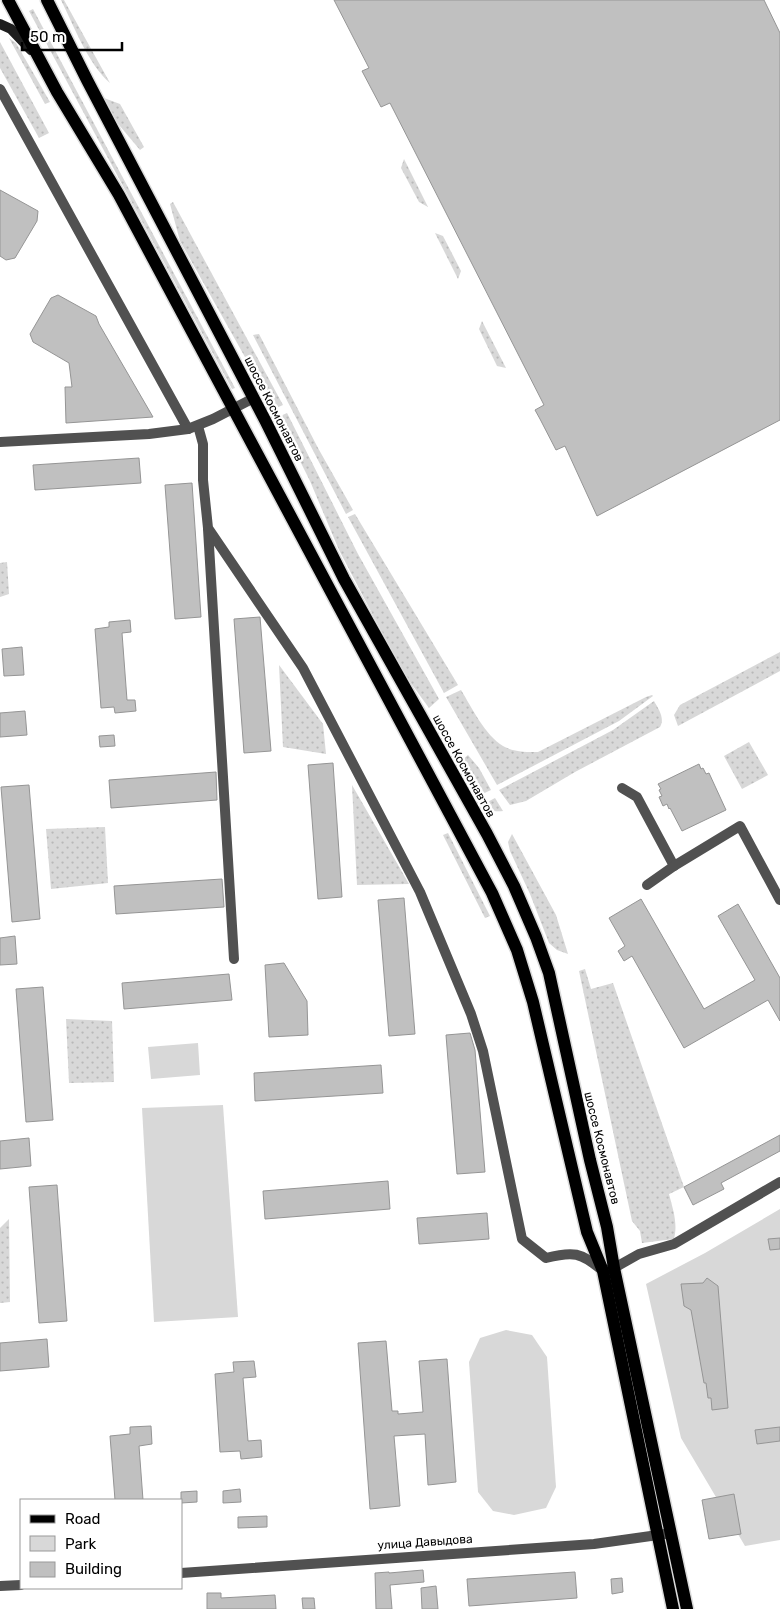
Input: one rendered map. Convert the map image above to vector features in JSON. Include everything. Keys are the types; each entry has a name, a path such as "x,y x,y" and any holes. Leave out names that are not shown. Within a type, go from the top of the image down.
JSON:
{"main road":[{"name":"шоссе Космонавтов","path":"8,0 57,92 119,195 234,408 492,893 517,950 533,1002 586,1232 608,1270 687,1609"},
{"name":"шоссе Космонавтов","path":"47,0 254,398 344,579 487,834 514,886 536,937 549,973 607,1227 608,1270 657,1536 673,1609"},
{"path":"0,24 11,29 40,59"}],"street":[{"path":"0,89 203,444 203,480 208,528 234,959"},
{"path":"0,442 149,434 193,427 254,398"},
{"path":"208,528 303,668 420,892 471,1014 483,1051 522,1239 546,1258 569,1253 589,1258 608,1270 639,1254 674,1244 780,1182"},
{"path":"622,788 637,797 674,866"},
{"path":"647,885 674,866 740,826 780,900"},
{"name":"улица Давыдова","path":"182,1574 594,1544 670,1533"},
{"path":"0,1586 20,1585"}],"green space":[{"path":"61,0 64,0 110,83 88,55"},
{"path":"33,9 235,388 232,389 29,11"},
{"path":"9,38 16,43 50,102 45,104"},
{"path":"0,42 49,133 39,138 0,68"},
{"path":"104,98 120,104 144,147 140,150 114,119"},
{"path":"404,159 428,207 419,202 401,168"},
{"path":"173,202 283,405 274,409 180,241 170,204"},
{"path":"435,233 443,236 461,271 458,279"},
{"path":"482,321 506,368 497,366 479,329"},
{"path":"259,334 318,448 353,510 346,514 253,335"},
{"path":"287,413 358,554 439,699 429,708 402,671 339,550 310,481 278,417"},
{"path":"355,514 458,685 444,693 348,517"},
{"path":"7,562 9,594 0,597 0,563"},
{"path":"780,652 780,671 678,726 674,715 680,705"},
{"path":"279,665 323,724 326,754 283,747"},
{"path":"461,690 479,721 496,741 511,749 529,752 538,752 646,697 653,696 619,721 497,785 446,697"},
{"path":"654,701 662,717 660,727 575,772 526,801 510,805 499,790 613,730"},
{"path":"749,742 768,775 742,789 724,756"},
{"path":"468,755 479,768 491,790 476,797 461,761"},
{"path":"352,785 409,884 357,885"},
{"path":"495,798 503,811 491,810 482,805"},
{"path":"105,827 108,883 51,889 46,829"},
{"path":"448,833 490,916 485,918 443,835"},
{"path":"512,834 556,915 568,954 557,950 549,943 530,894 510,851 508,842"},
{"path":"585,969 591,989 613,983 684,1187 669,1194 675,1222 674,1239 642,1243 640,1231 632,1221 579,971"},
{"path":"66,1019 112,1021 114,1082 69,1083"},
{"path":"198,1043 200,1075 151,1079 148,1047"},
{"path":"223,1105 238,1317 154,1322 142,1108"},
{"path":"780,1209 780,1540 745,1546 681,1438 646,1284 705,1253"},
{"path":"9,1219 10,1302 0,1303 0,1228"},
{"path":"506,1330 532,1335 547,1357 556,1487 546,1508 514,1515 493,1511 478,1492 469,1362 480,1338"}],"building":[{"path":"334,0 764,0 780,33 780,420 597,516 565,446 556,450 535,410 544,405 390,103 381,107 362,71 369,68"},
{"path":"0,190 38,211 37,221 15,258 6,260 0,256"},
{"path":"58,295 96,316 153,417 66,423 65,387 72,387 69,363 33,342 30,334 51,298"},
{"path":"139,458 141,483 35,490 33,465"},
{"path":"192,483 201,617 175,619 165,485"},
{"path":"260,617 271,751 244,753 234,619"},
{"path":"130,620 131,632 122,633 127,700 135,700 136,711 115,713 114,707 101,708 95,629 109,627 109,622"},
{"path":"22,647 24,675 4,676 2,649"},
{"path":"25,711 27,735 0,737 0,713"},
{"path":"114,735 115,746 100,747 99,736"},
{"path":"333,763 342,897 318,899 308,765"},
{"path":"699,764 706,774 709,773 726,810 682,831 667,804 663,806 659,797 662,796 658,784"},
{"path":"216,772 217,800 111,808 109,780"},
{"path":"29,785 40,919 12,922 1,787"},
{"path":"222,879 224,907 116,914 114,886"},
{"path":"404,898 415,1034 389,1036 378,900"},
{"path":"641,899 704,1009 755,980 718,916 738,904 780,978 780,1021 768,1000 684,1048 632,956 624,961 618,951 625,946 609,918"},
{"path":"15,936 17,964 0,965 0,938"},
{"path":"284,963 307,1001 308,1035 269,1037 265,965"},
{"path":"229,974 232,1000 124,1009 122,983"},
{"path":"43,987 53,1120 26,1122 16,989"},
{"path":"470,1033 475,1050 485,1172 457,1174 446,1035"},
{"path":"381,1065 383,1093 255,1101 254,1073"},
{"path":"780,1135 780,1151 721,1183 724,1189 693,1205 684,1187"},
{"path":"29,1138 31,1166 0,1169 0,1141"},
{"path":"388,1181 390,1209 265,1219 263,1191"},
{"path":"57,1185 67,1321 39,1323 29,1187"},
{"path":"487,1213 489,1239 419,1244 417,1218"},
{"path":"780,1238 780,1249 770,1250 768,1239"},
{"path":"707,1278 718,1286 728,1408 712,1410 711,1398 708,1398 706,1383 704,1383 691,1310 684,1306 681,1284 703,1283"},
{"path":"47,1339 49,1367 0,1371 0,1343"},
{"path":"386,1341 392,1411 398,1411 398,1414 423,1412 419,1361 447,1359 456,1482 428,1485 425,1434 394,1436 400,1506 370,1509 358,1343"},
{"path":"254,1361 256,1377 243,1378 248,1441 261,1440 262,1457 241,1459 240,1451 220,1452 215,1374 234,1372 233,1362"},
{"path":"151,1426 152,1444 139,1446 143,1499 115,1499 110,1436 130,1434 130,1427"},
{"path":"780,1427 780,1441 757,1444 755,1430"},
{"path":"240,1489 241,1502 223,1503 223,1491"},
{"path":"197,1491 197,1502 182,1503 181,1492"},
{"path":"734,1494 741,1534 709,1539 702,1500"},
{"path":"267,1516 267,1527 238,1528 238,1517"},
{"path":"423,1570 424,1582 390,1585 392,1609 376,1609 375,1573"},
{"path":"575,1572 577,1598 469,1606 467,1579"},
{"path":"622,1578 623,1592 612,1594 611,1579"},
{"path":"436,1586 438,1609 422,1609 421,1588"},
{"path":"207,1593 221,1593 221,1598 275,1595 276,1609 207,1609"},
{"path":"302,1598 314,1598 315,1609 303,1609"}]}
